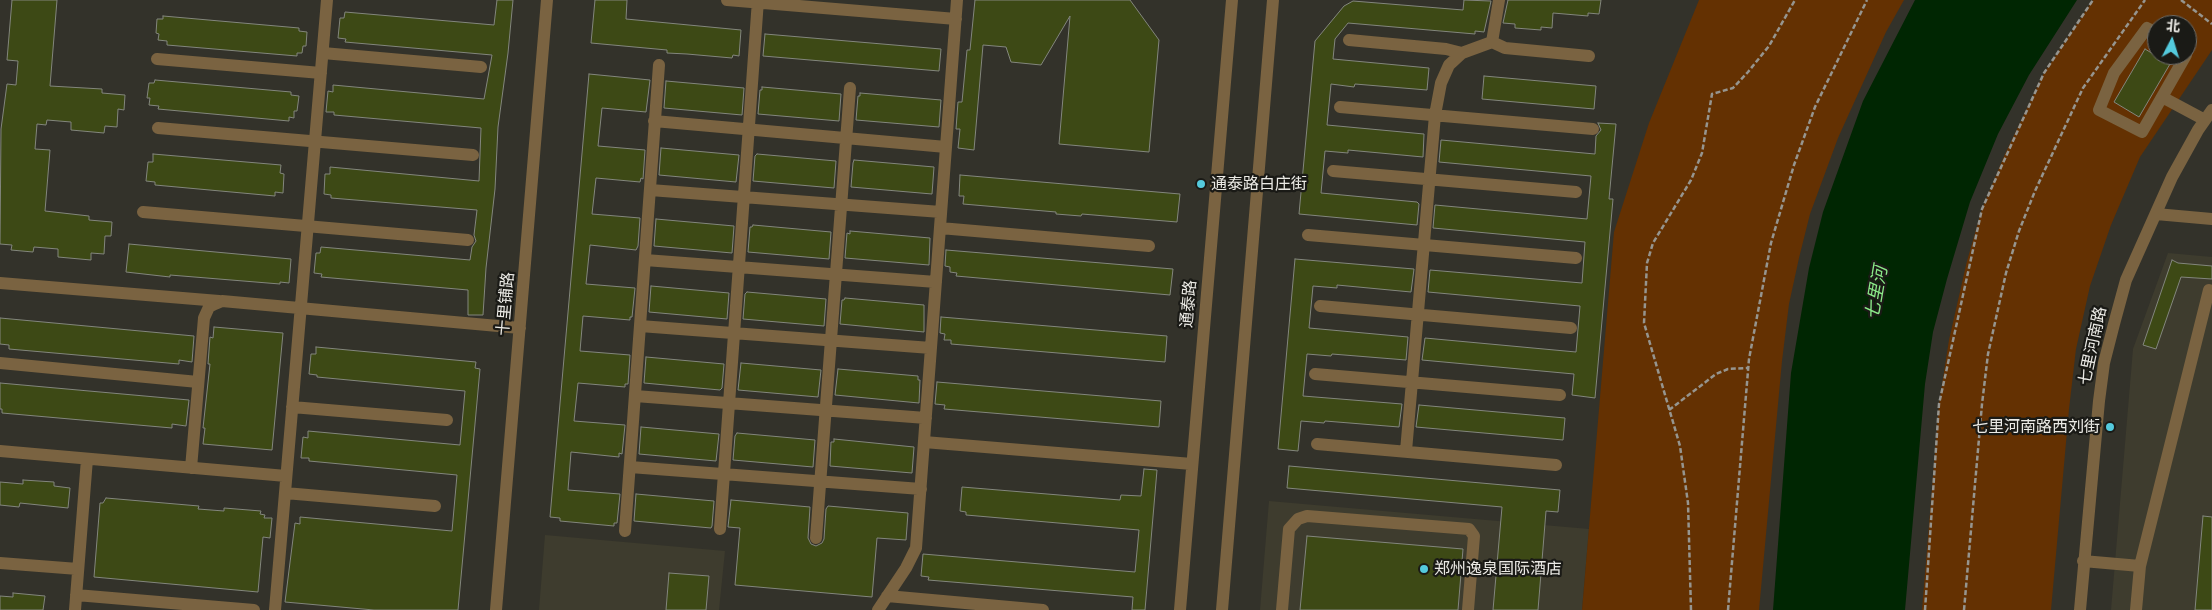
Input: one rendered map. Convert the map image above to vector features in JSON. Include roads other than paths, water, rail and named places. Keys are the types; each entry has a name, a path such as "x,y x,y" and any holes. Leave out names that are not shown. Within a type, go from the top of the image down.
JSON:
{"street":[{"path":"275,610 327,0"},
{"name":"十里铺路","path":"496,610 547,0"},
{"path":"728,0 956,19"},
{"path":"878,610 906,568 916,548 957,0"},
{"name":"通泰路","path":"1180,610 1232,0"},
{"path":"1222,610 1273,0"},
{"path":"1492,42 1499,0"},
{"path":"720,529 758,1"},
{"path":"2147,28 2114,73 2099,110 2142,132 2180,65"},
{"path":"1349,40 1446,50 1462,54"},
{"path":"1406,451 1435,115 1441,83 1449,65 1462,54 1492,42 1505,48 1588,56"},
{"path":"322,53 481,67"},
{"path":"156,59 321,73"},
{"path":"625,531 658,65"},
{"path":"816,538 850,88"},
{"path":"2162,97 2209,115"},
{"path":"1340,107 1594,129"},
{"name":"七里河南路","path":"2080,610 2104,363 2126,280 2172,177 2209,115"},
{"path":"654,121 946,147"},
{"path":"158,128 473,155"},
{"path":"1333,171 1576,192"},
{"path":"650,190 941,212"},
{"path":"143,212 468,240"},
{"path":"2156,214 2212,219"},
{"path":"940,228 1149,246"},
{"path":"1308,235 1576,258"},
{"path":"644,260 936,282"},
{"path":"0,283 520,328"},
{"path":"2136,610 2140,566 2209,290"},
{"path":"191,468 204,318 209,307 222,301"},
{"path":"1320,306 1571,328"},
{"path":"640,326 931,348"},
{"path":"0,363 198,382"},
{"path":"1315,374 1560,396"},
{"path":"635,396 926,418"},
{"path":"292,407 447,420"},
{"path":"924,442 1192,464"},
{"path":"1317,444 1556,464"},
{"path":"0,451 286,476"},
{"path":"75,610 87,458"},
{"path":"630,467 921,489"},
{"path":"285,493 435,506"},
{"path":"1282,610 1289,529 1298,518 1307,516 1469,529 1474,536 1468,610"},
{"path":"2084,561 2140,566"},
{"path":"0,563 78,569"},
{"path":"76,595 254,610"},
{"path":"887,596 1042,610"}],"water":[{"name":"七里河","path":"1915,0 2077,0 2029,75 1998,134 1970,202 1947,279 1933,332 1925,384 1905,610 1773,610 1791,373 1809,268 1823,212 1863,101"}],"place":[{"name":"通泰路白庄街","path":"1201,184"},
{"name":"七里河南路西刘街","path":"2110,427"},
{"name":"郑州逸泉国际酒店","path":"1424,569"}]}
